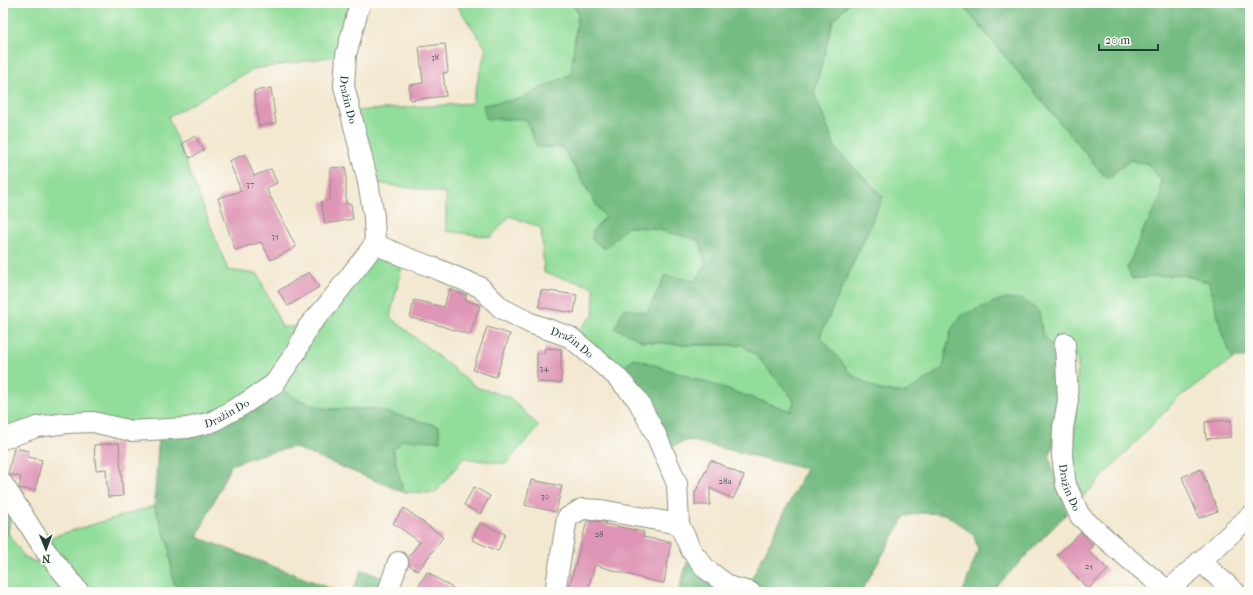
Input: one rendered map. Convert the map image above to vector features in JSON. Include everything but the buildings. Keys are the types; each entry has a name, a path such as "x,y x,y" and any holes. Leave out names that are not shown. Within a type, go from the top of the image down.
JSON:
{"street":[{"name":"Dražin Do","path":"3,439 37,427 67,423 93,422 131,431 187,428 212,422 244,404 274,384 296,352 308,327 329,303 375,244 374,217 368,182 344,86 346,55 360,3"},
{"name":"Dražin Do","path":"375,244 480,287 501,308 530,323 570,337 615,375 637,399 657,437 677,484 679,524 691,550 706,569 730,587 750,592"},
{"name":"Dražin Do","path":"1065,343 1068,400 1063,428 1062,456 1066,485 1080,516 1167,592 1250,516"},
{"path":"3,484 45,550 79,592"},
{"path":"555,592 567,518 582,509 601,510 679,524"},
{"path":"1200,561 1236,592"},
{"path":"388,592 398,562"}],"green space":[{"path":"3,3 357,3 344,55 254,69 168,117 228,270 258,274 282,327 306,327 272,383 210,420 3,429"},
{"path":"455,3 571,3 578,12 571,74 520,99 483,105 526,119 537,147 562,147 593,199 606,217 593,231 592,240 605,248 627,227 651,228 699,240 706,264 695,282 665,276 647,313 642,341 684,345 742,345 757,356 794,400 791,411 633,358 617,374 598,357 578,330 593,316 594,287 544,273 541,228 510,216 491,237 446,231 446,193 370,182 353,111 472,103 486,48"},
{"path":"571,3 849,3 833,21 814,93 836,149 883,197 820,336 852,375 879,390 906,393 943,368 951,330 962,315 1002,299 1023,299 1039,312 1042,333 1054,349 1059,374 1055,442 1049,457 1067,513 991,592 963,592 978,550 974,536 945,514 921,513 905,516 861,592 772,592 749,584 806,469 689,440 664,449 617,374 633,358 791,411 794,400 757,356 742,345 684,345 642,341 615,328 624,308 647,313 665,276 696,281 706,264 699,240 651,228 627,227 605,249 592,240 593,231 605,217 563,147 537,147 526,119 486,119 483,105 520,99 571,74 578,12"},
{"path":"849,3 957,3 964,7 1107,179 1130,160 1148,163 1161,180 1161,198 1145,227 1127,268 1132,279 1178,274 1209,282 1223,336 1233,359 1177,399 1083,497 1075,475 1072,452 1075,424 1078,358 1056,359 1054,349 1042,333 1039,312 951,330 943,368 906,393 879,390 852,375 820,336 883,197 836,149 814,93 833,21"},
{"path":"957,3 1250,3 1250,357 1233,359 1223,336 1209,282 1178,274 1132,279 1127,268 1145,227 1161,198 1161,180 1148,164 1130,160 1107,179 964,7"},
{"path":"376,246 404,259 390,317 476,387 509,397 539,426 506,464 464,458 435,493 403,492 393,450 403,440 439,441 375,409 327,409 299,400 276,385"},
{"path":"276,385 299,400 327,409 375,409 439,426 440,441 403,440 393,450 403,492 293,447 256,456 231,465 197,537 340,592 179,592 173,581 169,546 154,506 159,433"},
{"path":"7,504 10,521 8,533 3,536 3,506"},
{"path":"154,506 169,546 173,581 179,592 92,592 48,538"},
{"path":"8,533 25,558 48,566 71,592 3,592 3,536"},
{"path":"688,560 731,592 678,592"},
{"path":"362,570 381,577 378,592 352,592"}]}
